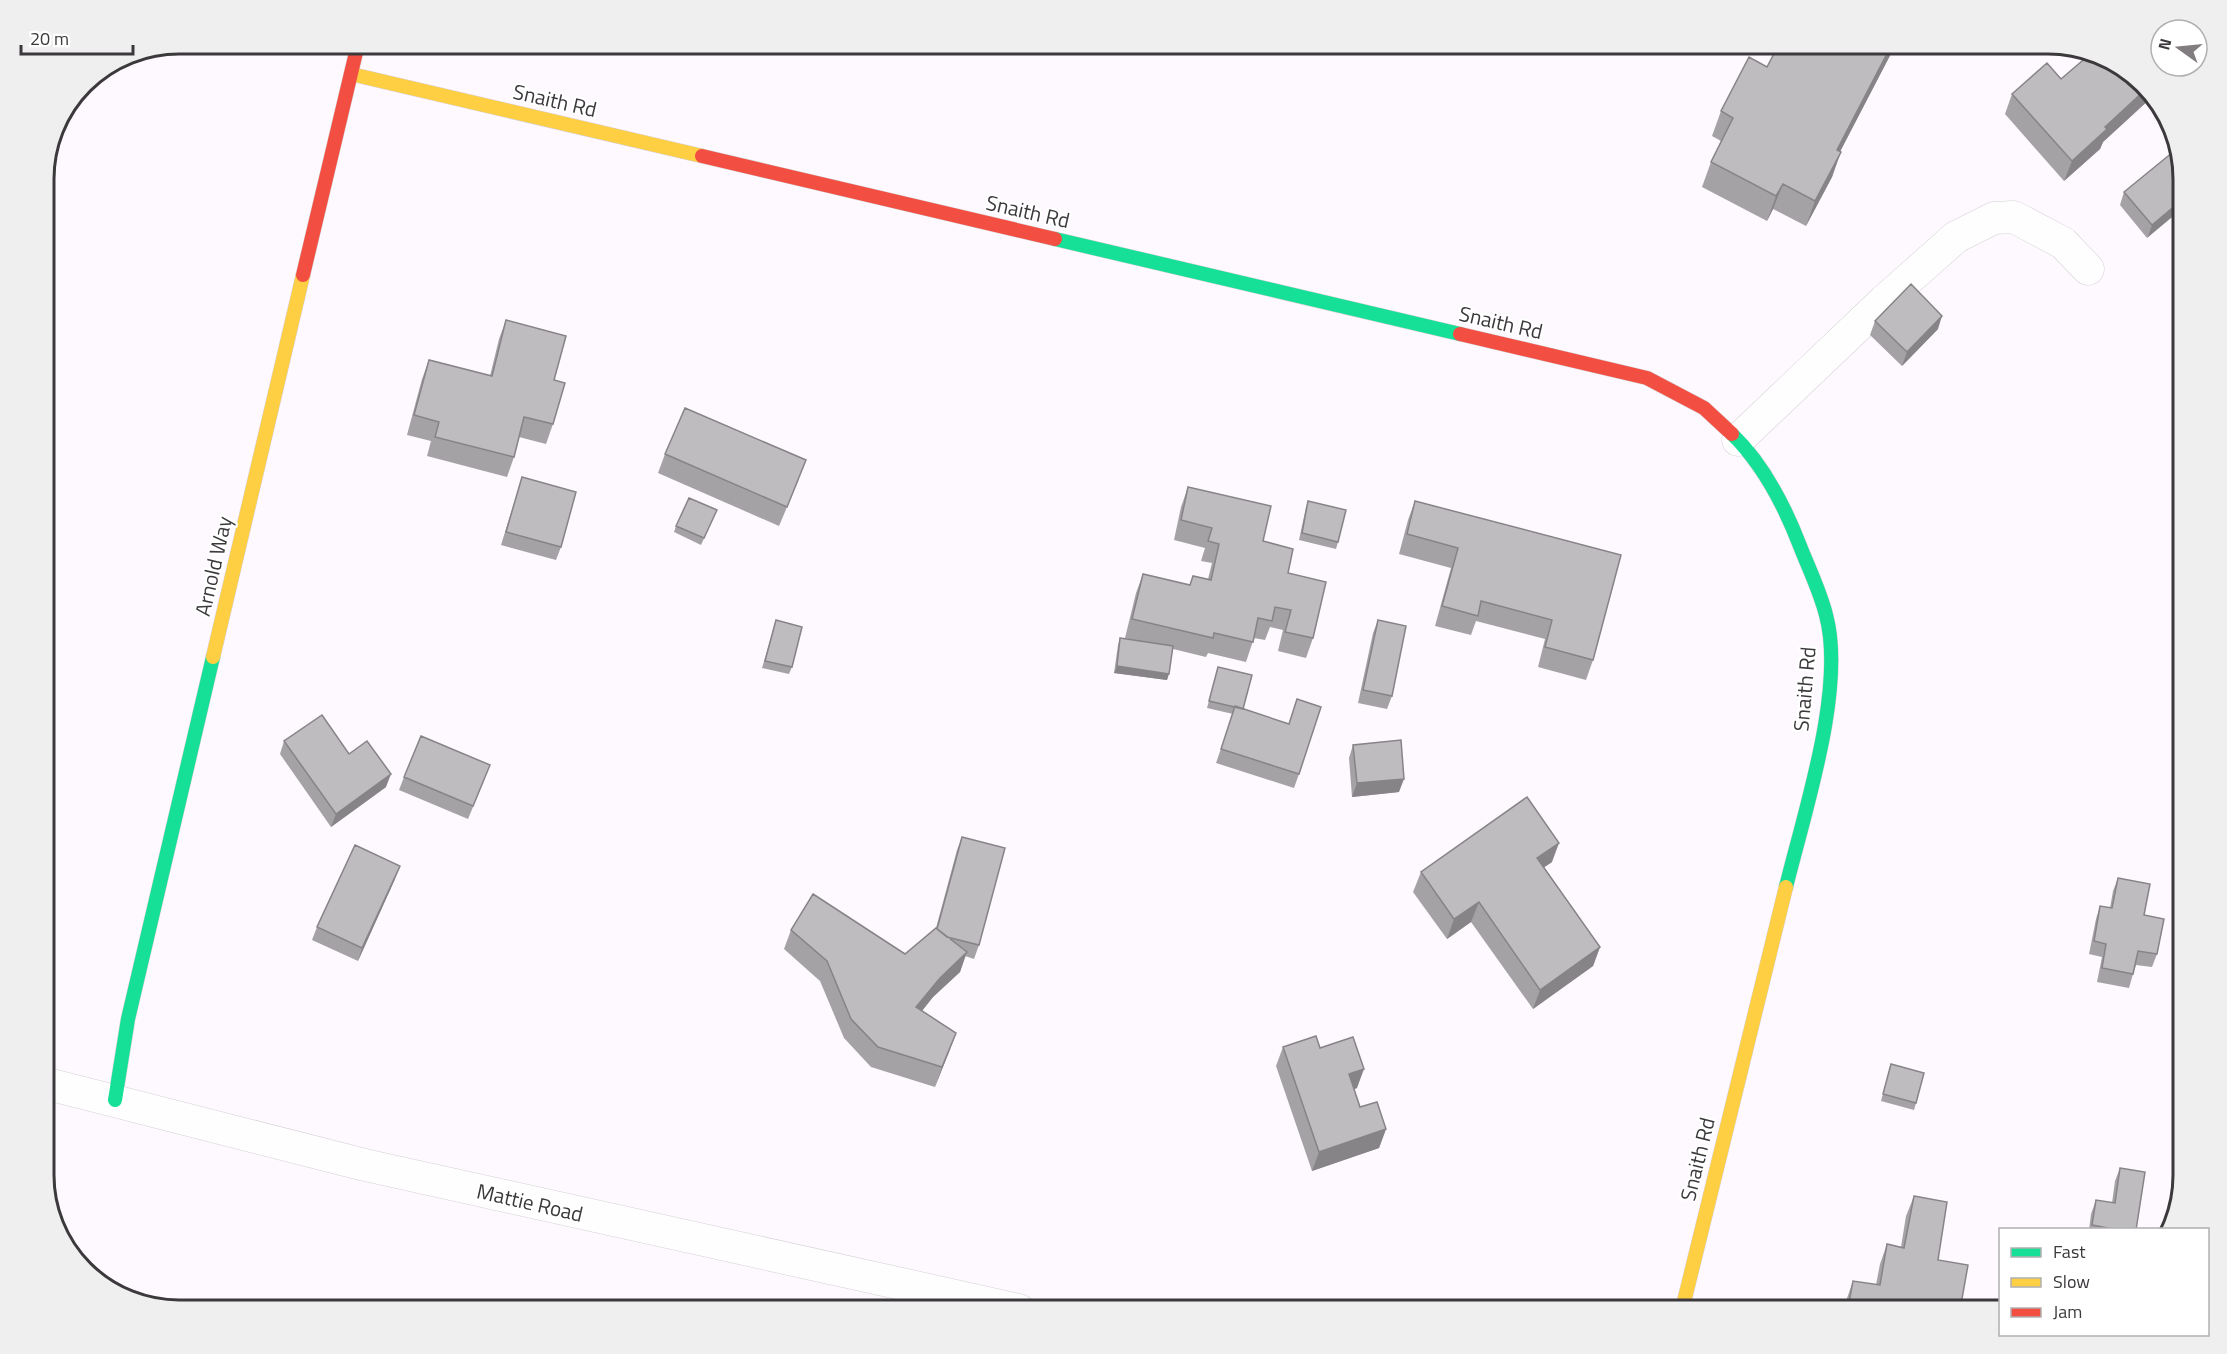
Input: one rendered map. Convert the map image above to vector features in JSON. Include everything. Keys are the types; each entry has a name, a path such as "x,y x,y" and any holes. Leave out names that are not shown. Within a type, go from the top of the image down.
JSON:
{"street":[{"name":"Arnold Way","path":"115,1100 128,1019 356,54"},
{"name":"Snaith Rd","path":"351,74 1647,378 1704,408 1748,450 1789,516 1826,615 1830,642 1831,677 1820,750 1685,1300"},
{"path":"1738,440 1956,237 1994,218 2014,217 2054,238 2063,243 2088,269"},
{"name":"Mattie Road","path":"54,1085 365,1165 970,1300"}],"building":[{"path":"1774,54 1887,54 1837,150 1841,152 1815,201 1783,184 1776,196 1711,162 1733,118 1721,111 1749,57 1767,67"},
{"path":"2084,59 2111,71 2140,94 2072,161 2012,94 2047,63 2061,79"},
{"path":"2171,154 2173,207 2152,225 2124,192"},
{"path":"1911,284 1942,316 1907,352 1875,321"},
{"path":"506,320 566,336 554,380 565,383 553,424 524,417 514,457 435,437 439,422 414,415 429,360 492,376"},
{"path":"685,408 806,460 787,507 665,454"},
{"path":"522,477 576,492 561,547 506,532"},
{"path":"1188,487 1271,506 1263,541 1293,549 1288,573 1326,582 1313,638 1285,632 1291,610 1275,607 1272,621 1258,618 1253,642 1214,633 1213,638 1132,619 1143,574 1190,585 1193,576 1211,580 1219,544 1208,541 1212,528 1181,520"},
{"path":"689,498 717,510 704,538 676,526"},
{"path":"1308,501 1346,510 1338,542 1302,533"},
{"path":"1415,501 1621,555 1593,660 1545,647 1552,620 1481,601 1478,616 1442,606 1458,548 1407,534"},
{"path":"776,620 802,627 792,667 765,661"},
{"path":"1378,620 1406,626 1392,696 1363,690"},
{"path":"1120,638 1173,646 1169,674 1117,666"},
{"path":"1218,667 1252,675 1243,709 1209,701"},
{"path":"1297,699 1321,707 1299,774 1221,749 1235,706 1289,724"},
{"path":"322,715 349,754 367,741 391,774 336,814 284,741"},
{"path":"421,736 490,765 473,806 404,777"},
{"path":"1401,740 1404,779 1357,783 1353,745"},
{"path":"1527,797 1559,843 1537,858 1600,947 1540,990 1479,902 1454,919 1421,872"},
{"path":"962,837 1005,848 979,945 947,937 937,929"},
{"path":"355,845 400,866 362,948 317,927"},
{"path":"2118,878 2150,884 2144,915 2164,919 2157,954 2138,951 2133,974 2102,968 2106,944 2094,941 2100,906 2112,908"},
{"path":"813,894 905,954 936,928 967,952 940,978 916,1007 956,1033 942,1067 878,1047 851,1019 827,961 791,930"},
{"path":"1316,1036 1320,1048 1353,1037 1364,1069 1349,1074 1360,1107 1377,1102 1386,1129 1319,1152 1283,1047"},
{"path":"1891,1064 1924,1073 1916,1103 1883,1094"},
{"path":"2120,1168 2145,1172 2136,1228 2108,1228 2092,1225 2096,1200 2115,1203"},
{"path":"1914,1196 1947,1202 1938,1260 1968,1265 1962,1300 1849,1300 1853,1281 1880,1285 1887,1244 1904,1248"}],"traffic: fast":[{"path":"1055,239 1460,334"},
{"path":"1732,434 1763,472 1787,516 1821,597 1831,645 1831,678 1827,714 1812,788 1786,887"},
{"path":"115,1100 128,1019 213,657"}],"traffic: slow":[{"path":"351,74 702,156"},
{"path":"213,657 303,275"},
{"path":"1684,1300 1786,887"}],"traffic: jam":[{"path":"303,275 356,54"},
{"path":"702,156 1055,239"},
{"path":"1460,334 1647,378 1704,408 1732,434"}]}
